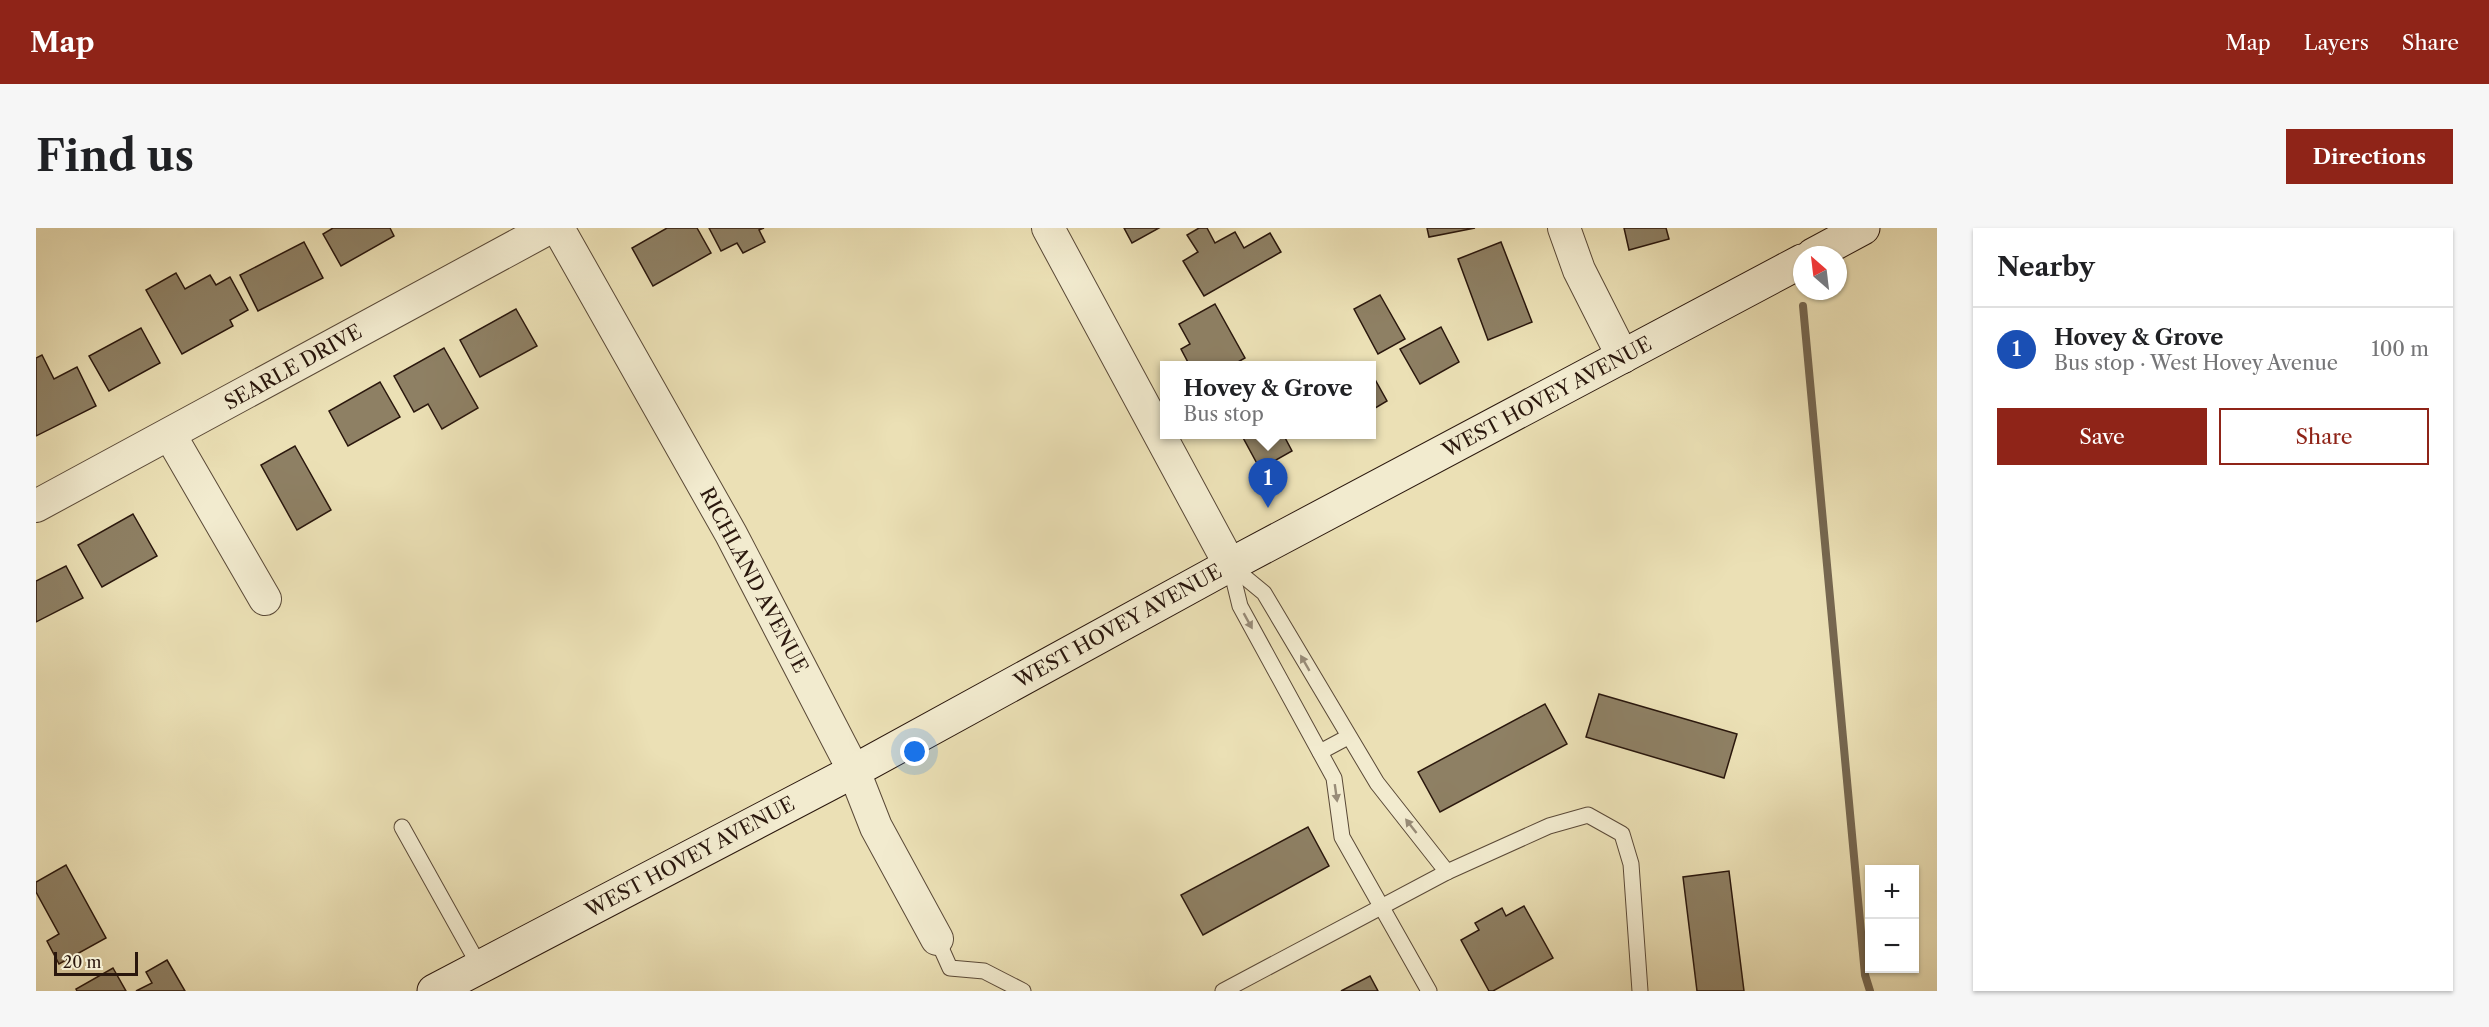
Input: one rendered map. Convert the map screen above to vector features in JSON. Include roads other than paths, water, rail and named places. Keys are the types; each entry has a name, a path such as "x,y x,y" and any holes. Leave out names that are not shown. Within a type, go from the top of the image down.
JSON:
{"main road":[{"path":"1830,246 1863,228"},
{"name":"WEST HOVEY AVENUE","path":"434,991 854,771 1230,565 1793,266"}],"street":[{"name":"SEARLE DRIVE","path":"36,506 549,228"},
{"name":"RICHLAND AVENUE","path":"558,228 731,534 854,771 876,827 937,939"},
{"path":"1048,228 1160,435"},
{"path":"1564,228 1579,270 1623,357"},
{"path":"170,435 265,599"},
{"path":"1162,439 1230,565"}],"lane":[{"path":"1230,565 1264,592 1377,783 1447,872"},
{"path":"1230,565 1240,606 1334,778 1342,837 1429,991"},
{"path":"1320,752 1348,737"},
{"path":"1223,991 1447,872 1549,826 1588,815 1622,834 1631,864 1640,991"},
{"path":"402,827 480,967"},
{"path":"937,939 950,968 984,971 1023,991"}],"waterway":[{"path":"1803,306 1865,975 1870,991"}],"place":[{"name":"Hovey & Grove","path":"1268,508"}]}
